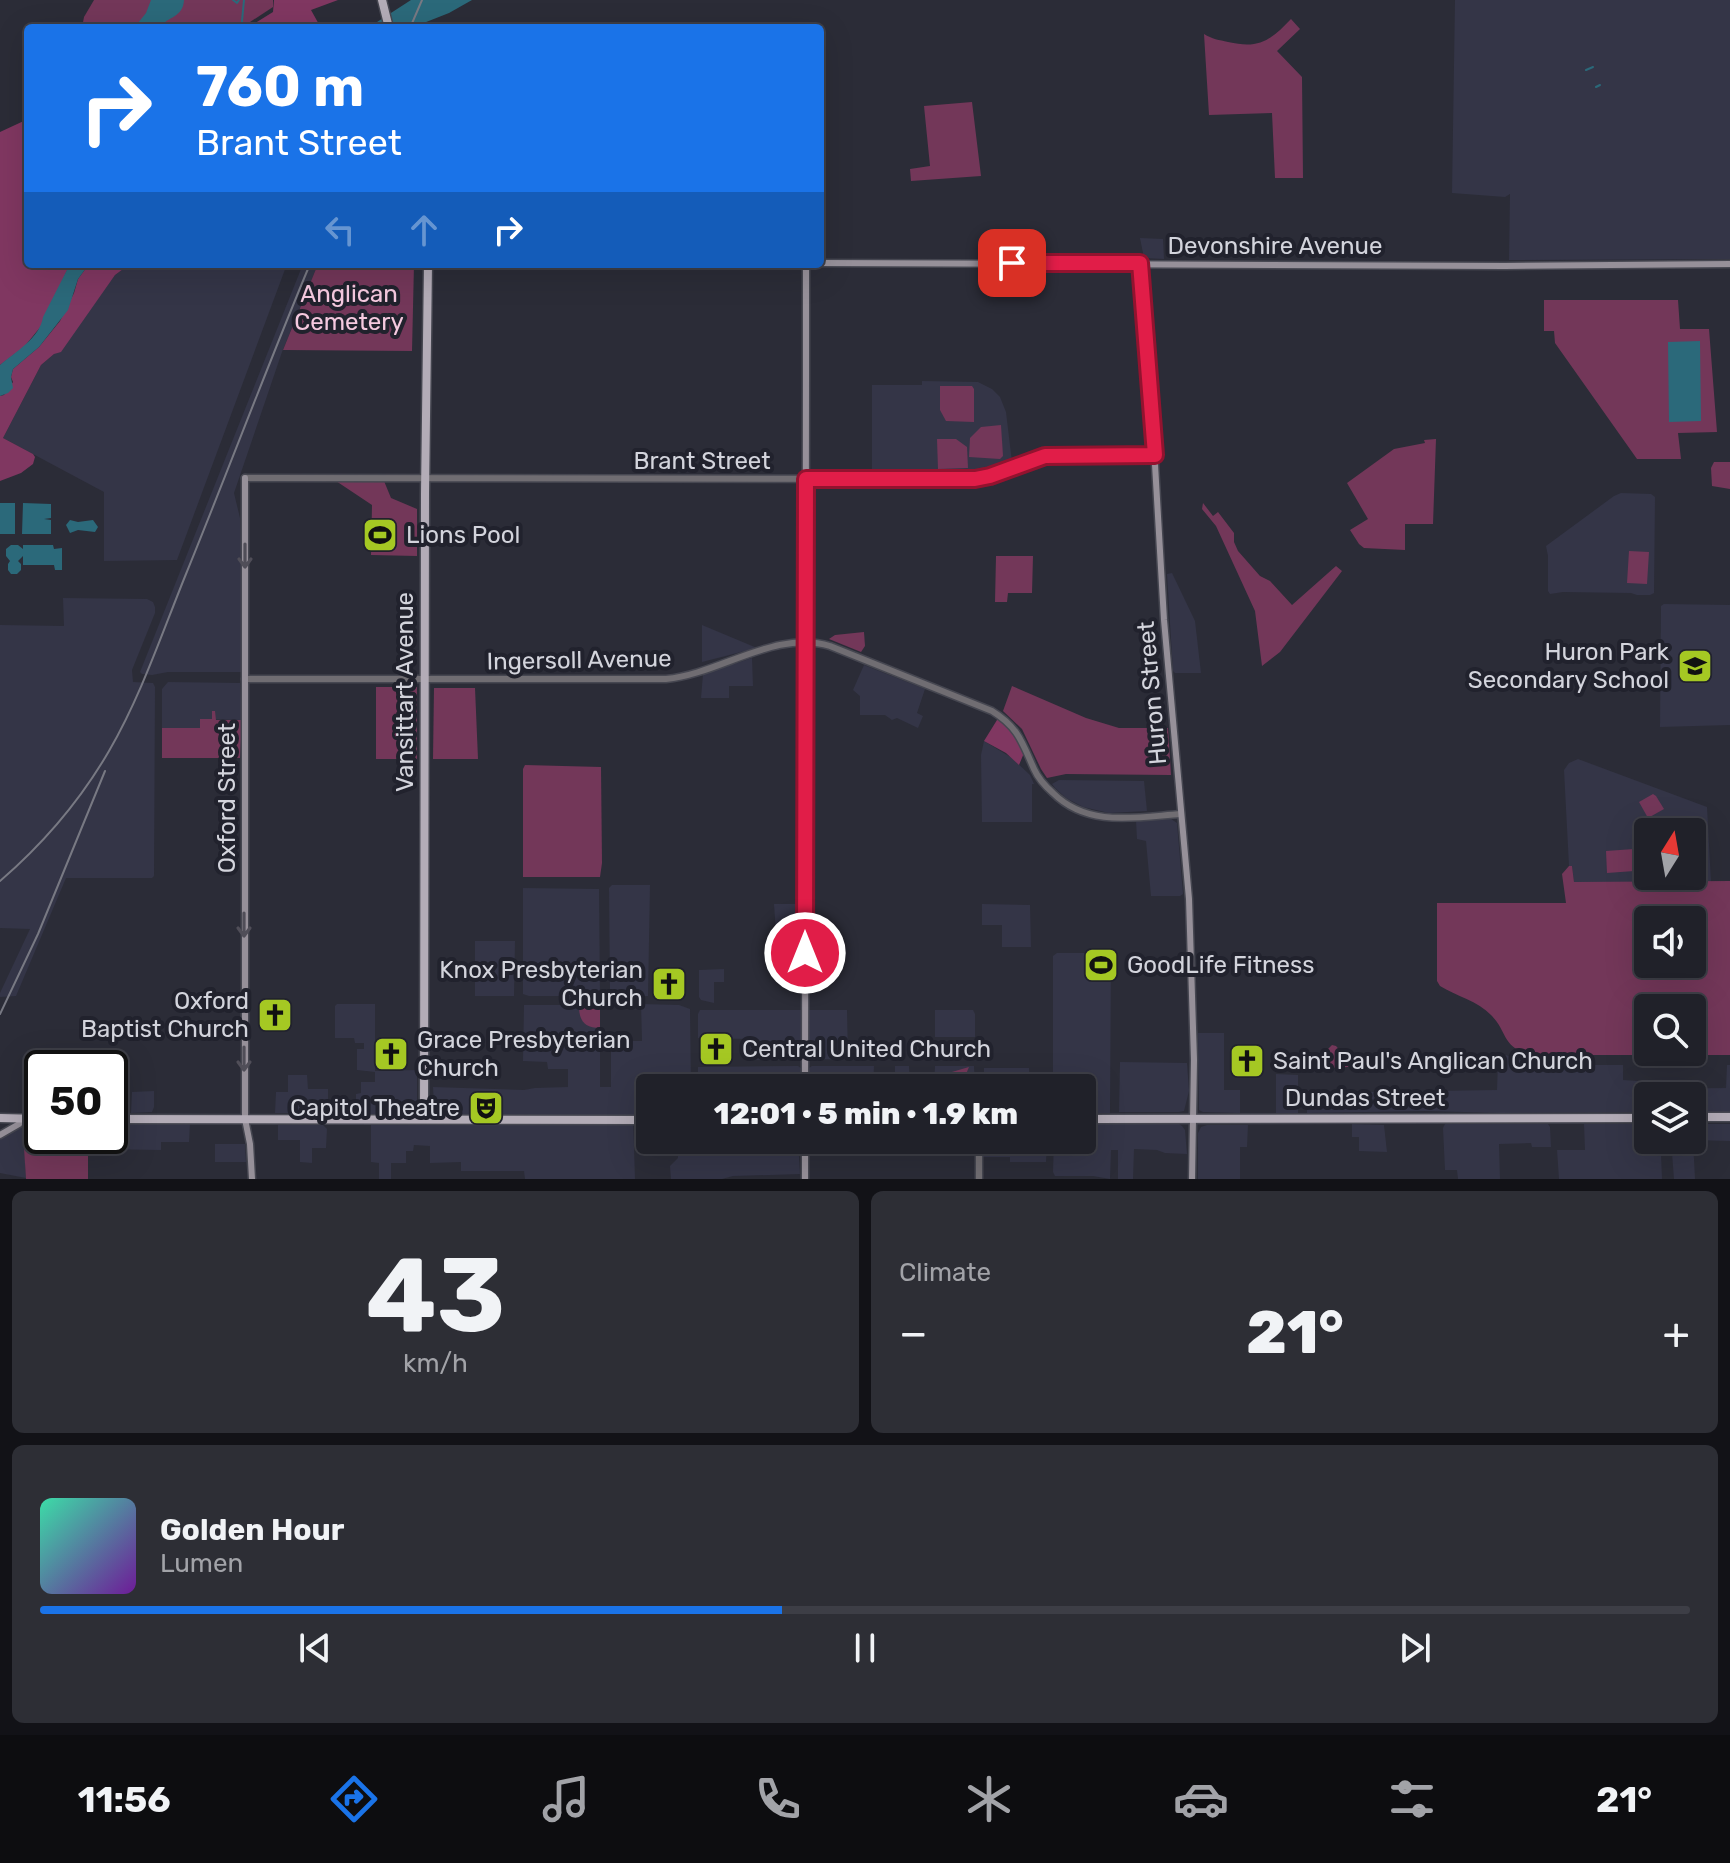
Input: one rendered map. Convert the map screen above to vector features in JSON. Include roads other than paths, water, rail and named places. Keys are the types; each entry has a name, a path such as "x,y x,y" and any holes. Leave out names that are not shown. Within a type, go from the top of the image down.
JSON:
{"main road":[{"path":"382,0 388,24"},
{"name":"Devonshire Avenue","path":"824,263 1730,264"},
{"name":"Huron Street","path":"1140,263 1163,602 1190,907 1194,1060 1192,1179"},
{"name":"Vansittart Avenue","path":"424,1119 428,268"},
{"path":"805,268 805,1074"},
{"name":"Oxford Street","path":"245,478 245,1119 252,1179"},
{"path":"1706,1117 1730,1117"},
{"path":"0,1135 19,1124 21,1118"},
{"path":"1,1121 24,1118"},
{"name":"Dundas Street","path":"1096,1119 1634,1118"},
{"path":"128,1119 636,1120"},
{"path":"805,1154 805,1179"}],"street":[{"name":"Brant Street","path":"245,478 975,479 1045,456 1155,455"},
{"name":"Ingersoll Avenue","path":"245,679 674,678 788,643 805,641 830,646 1000,716 1020,736 1039,778 1057,798 1074,809 1115,819 1181,814"},
{"path":"979,1154 979,1179"}],"water":[{"path":"151,0 184,0 178,14 164,24 137,24"},
{"path":"411,0 472,0 421,24 375,24"},
{"path":"68,268 86,268 78,279 68,310 39,347 13,369 13,388 0,396 0,365 37,332"},
{"path":"1700,341 1701,421 1669,422 1668,342"},
{"path":"0,503 15,503 15,534 0,534"},
{"path":"23,503 51,504 51,518 44,519 51,520 51,534 22,534"},
{"path":"70,520 93,520 98,527 95,532 78,530 70,533 66,525"},
{"path":"11,545 23,549 23,545 62,548 62,570 55,570 54,565 23,565 23,556 18,561 21,570 11,574 6,549"}],"waterway":[{"path":"233,0 237,3 239,0"},
{"path":"242,24 244,0"},
{"path":"1586,70 1593,67"},
{"path":"1596,87 1600,85"}],"railway":[{"path":"412,24 422,0"},
{"path":"0,881 46,837 73,804 121,730 308,268"},
{"path":"0,1014 38,934 105,771"}],"place":[{"name":"Lions Pool","path":"380,535"},
{"name":"Huron Park Secondary School","path":"1695,666"},
{"name":"GoodLife Fitness","path":"1101,965"},
{"name":"Knox Presbyterian Church","path":"669,984"},
{"name":"Oxford Baptist Church","path":"275,1015"},
{"name":"Central United Church","path":"716,1049"},
{"name":"Grace Presbyterian Church","path":"391,1054"},
{"name":"Saint Paul's Anglican Church","path":"1247,1061"},
{"name":"Capitol Theatre","path":"486,1108"}],"park label":[{"name":"Anglican Cemetery","path":"349,308"}]}
